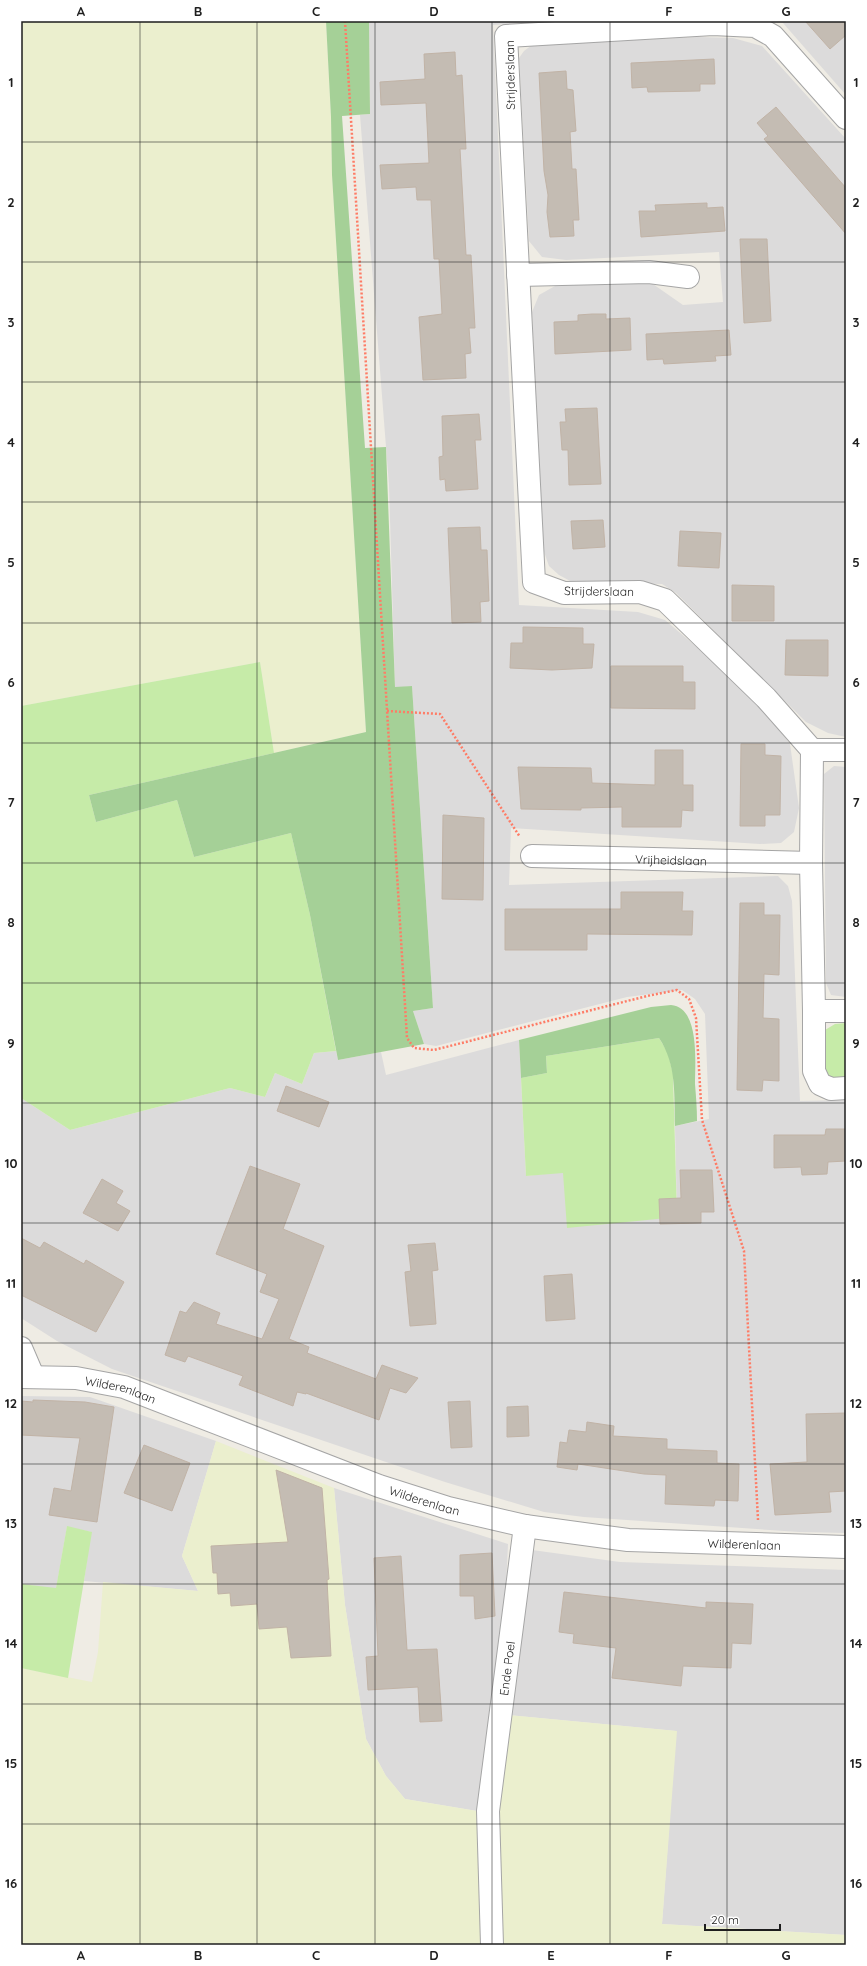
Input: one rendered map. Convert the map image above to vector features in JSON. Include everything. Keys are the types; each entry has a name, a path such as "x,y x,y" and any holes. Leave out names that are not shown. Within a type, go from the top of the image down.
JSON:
{"street":[{"name":"Strijderslaan","path":"812,750 766,698 665,600 640,592 564,593 534,582 506,36 713,24 755,26 772,36 846,118"},
{"path":"518,275 649,272 688,277"},
{"path":"846,750 812,750 811,863 814,1071 820,1084 830,1089 846,1088"},
{"name":"Vrijheidslaan","path":"532,856 811,863"},
{"path":"814,1011 846,1011"},
{"path":"21,1348 27,1377"},
{"name":"Wilderenlaan","path":"27,1377 76,1378 124,1387 379,1486 448,1508 525,1526 628,1540 846,1547"},
{"name":"Ende Poel","path":"492,1945 488,1811 525,1526"}],"path":[{"path":"344,21 388,711 407,1038 414,1048 434,1050 647,996 677,990 689,998 696,1018 702,1120 744,1251 758,1513 756,1544"},
{"path":"388,711 440,714 532,856"}],"shaded area":[{"path":"369,21 564,21 493,25 519,605 638,612 665,620 713,661 764,710 790,744 799,808 794,832 781,843 760,844 511,828 509,885 778,876 788,886 792,901 800,1101 846,1100 846,1533 799,1532 584,1517 544,1512 445,1482 112,1369 57,1341 21,1318 21,1098 70,1130 230,1088 265,1097 275,1073 302,1084 314,1053 336,1051 338,1060 381,1052 386,1075 519,1040 526,1176 563,1172 677,1217 675,1126 709,1119 705,1014 695,999 682,990 627,997 436,1046 424,1044 413,1011 433,1008 412,686 395,688 389,485 360,115 370,114"},
{"path":"778,21 846,21 846,95 783,23"},
{"path":"698,37 733,38 762,46 846,139 846,737 828,733 806,722 676,593 662,584 572,582 559,575 549,566 543,549 532,312 539,295 555,286 588,282 650,282 683,305 723,302 719,252 566,260 542,257 529,241 519,58 524,51 532,45"},
{"path":"834,766 846,767 846,997 831,995 826,983 824,774"},
{"path":"21,1396 90,1397 216,1441 182,1556 198,1591 84,1581 91,1532 67,1527 56,1589 21,1584"},
{"path":"334,1488 508,1544 506,1587 477,1811 405,1799 386,1776 366,1739 345,1605"},
{"path":"532,1550 620,1562 846,1570 846,1935 662,1924 676,1731 507,1715"}],"green space":[{"path":"21,21 326,21 331,117 332,175 366,732 274,753 260,662 21,706"},
{"path":"326,21 369,21 370,114 342,116 365,448 386,447 395,687 412,686 433,1008 413,1011 424,1044 338,1060 310,915 291,833 194,857 177,800 96,822 89,795 366,732 332,175 331,117"},
{"path":"260,662 274,753 89,795 96,822 177,800 194,857 291,833 310,915 336,1051 314,1053 302,1084 275,1073 265,1097 230,1088 70,1130 21,1098 21,706"},
{"path":"671,1005 680,1008 687,1015 694,1037 697,1121 675,1126 672,1070 665,1048 659,1038 546,1056 547,1073 521,1078 519,1040 651,1007"},
{"path":"846,1023 846,1081 829,1076 824,1070 822,1056 825,1030 835,1024"},
{"path":"659,1038 668,1053 673,1074 677,1217 567,1228 563,1173 526,1176 521,1078 547,1073 546,1056"},
{"path":"216,1441 334,1488 345,1605 366,1739 386,1776 405,1799 477,1811 481,1945 21,1945 21,1668 92,1682 98,1652 103,1582 198,1591 182,1556"},
{"path":"67,1526 92,1532 68,1678 21,1668 21,1584 56,1588"},
{"path":"507,1715 677,1731 662,1924 846,1935 846,1945 499,1945 495,1815"}],"building":[{"path":"805,21 846,21 846,35 830,49"},
{"path":"455,52 456,76 462,75 466,149 460,149 466,255 471,255 475,328 469,328 471,353 465,354 466,378 423,380 419,317 442,314 439,259 434,259 431,200 417,200 416,187 382,189 380,165 429,163 426,103 381,105 380,82 425,79 424,54"},
{"path":"714,59 715,84 700,84 700,91 648,92 647,87 632,88 631,63"},
{"path":"566,71 567,89 573,90 576,131 570,132 572,169 576,169 579,220 573,220 574,236 550,237 547,212 548,195 544,171 539,73"},
{"path":"776,107 846,188 846,234 764,139 768,136 757,123"},
{"path":"707,203 707,208 723,207 725,231 641,237 639,211 656,211 655,205"},
{"path":"740,239 767,239 771,321 744,323"},
{"path":"606,314 606,319 630,318 631,350 555,354 554,322 578,321 578,315"},
{"path":"729,330 731,355 715,356 716,361 664,364 663,359 647,360 646,334"},
{"path":"597,408 601,484 569,485 568,450 562,450 560,422 566,422 565,409"},
{"path":"479,414 481,440 475,440 478,489 446,491 445,479 440,480 439,457 443,456 442,416"},
{"path":"603,520 605,547 573,549 571,521"},
{"path":"480,527 481,550 487,550 489,601 480,602 481,622 452,623 448,528"},
{"path":"680,531 721,533 719,568 678,566"},
{"path":"732,585 774,586 774,621 732,621"},
{"path":"523,627 583,628 583,644 594,644 592,668 552,670 510,668 511,643 523,643"},
{"path":"786,640 828,640 828,676 785,675"},
{"path":"611,666 683,666 683,682 695,682 695,709 611,708"},
{"path":"741,744 765,744 765,755 781,756 780,815 765,815 765,826 740,826"},
{"path":"655,750 683,750 683,785 693,785 693,811 682,810 681,827 622,827 622,807 581,808 581,810 521,809 518,767 591,768 592,783 655,785"},
{"path":"443,815 484,818 483,900 442,899"},
{"path":"621,892 683,892 682,911 693,911 692,935 587,934 587,950 505,950 505,909 621,909"},
{"path":"740,903 764,903 764,915 780,915 779,975 764,974 763,1018 779,1019 779,1081 763,1080 762,1091 737,1090"},
{"path":"286,1086 329,1102 319,1127 277,1111"},
{"path":"826,1129 846,1129 846,1161 828,1162 827,1174 802,1175 801,1167 774,1168 774,1135 825,1135"},
{"path":"250,1166 300,1184 283,1229 324,1246 289,1339 309,1347 307,1353 376,1379 382,1365 418,1378 406,1393 390,1388 379,1420 306,1393 297,1392 293,1406 239,1385 243,1376 188,1356 185,1362 165,1355 180,1311 186,1313 194,1302 220,1313 216,1324 262,1339 279,1299 260,1292 267,1274 216,1254"},
{"path":"680,1170 712,1170 714,1212 701,1212 701,1223 660,1224 659,1199 681,1198"},
{"path":"102,1179 123,1191 116,1203 130,1211 118,1231 83,1213"},
{"path":"21,1238 40,1248 44,1242 84,1264 86,1260 124,1282 96,1332 21,1295"},
{"path":"435,1243 438,1270 432,1271 436,1324 410,1326 405,1272 411,1271 408,1245"},
{"path":"572,1274 575,1319 546,1321 544,1276"},
{"path":"33,1400 85,1402 114,1407 97,1522 49,1515 54,1488 71,1491 80,1438 21,1435 21,1401 33,1402"},
{"path":"470,1401 472,1447 451,1448 448,1402"},
{"path":"528,1406 529,1436 507,1437 507,1407"},
{"path":"846,1413 846,1491 829,1492 831,1512 775,1515 770,1464 807,1462 806,1414"},
{"path":"587,1422 614,1426 613,1436 667,1439 667,1449 717,1451 717,1463 739,1464 738,1501 715,1500 714,1506 665,1504 666,1475 644,1474 578,1464 577,1470 557,1467 560,1442 567,1443 569,1430 586,1432"},
{"path":"144,1445 190,1463 172,1511 124,1493"},
{"path":"276,1470 322,1488 329,1579 327,1580 331,1656 291,1658 287,1627 259,1629 257,1604 231,1606 230,1593 218,1594 217,1573 213,1573 211,1546 288,1542"},
{"path":"492,1553 495,1616 475,1619 474,1596 460,1596 460,1555"},
{"path":"401,1556 407,1650 437,1649 442,1721 420,1722 418,1687 368,1690 366,1657 378,1656 374,1558"},
{"path":"564,1592 706,1608 706,1602 753,1604 751,1644 732,1643 731,1668 683,1666 681,1686 612,1678 616,1648 573,1643 574,1634 559,1632"}]}
